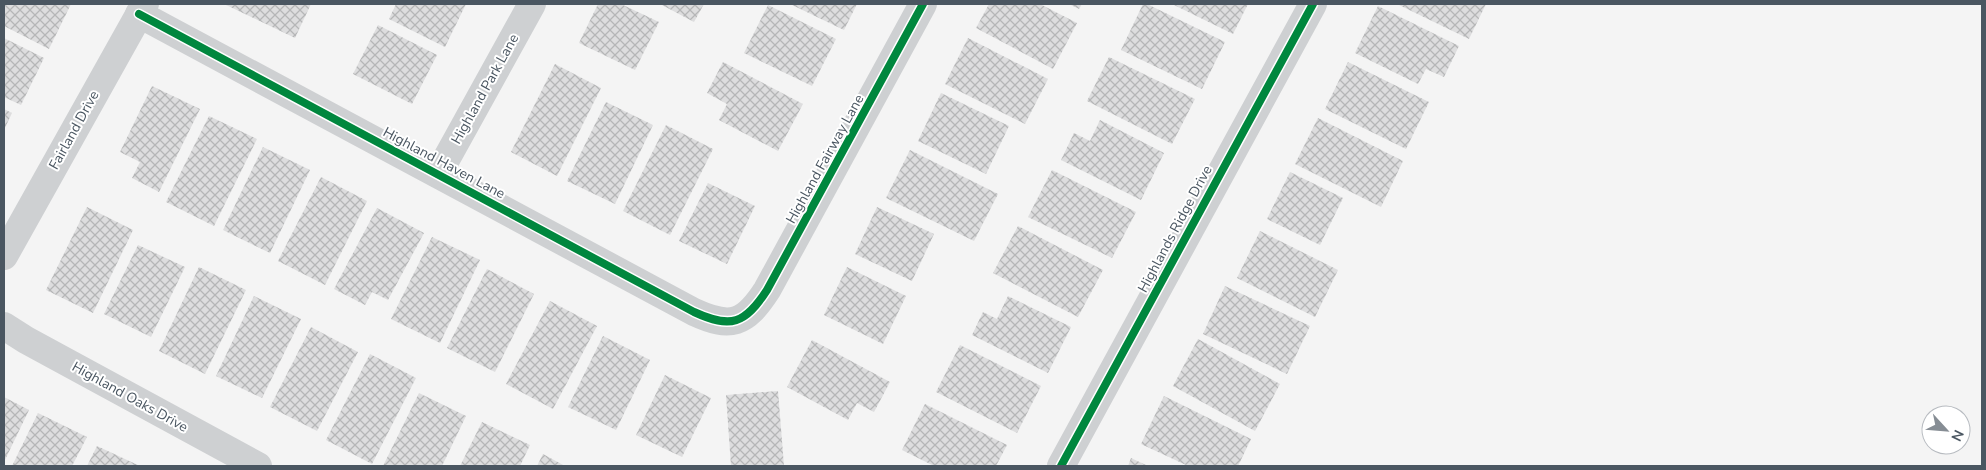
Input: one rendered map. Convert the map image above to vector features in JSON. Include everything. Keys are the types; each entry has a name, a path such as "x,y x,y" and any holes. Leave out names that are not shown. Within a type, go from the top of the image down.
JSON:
{"street":[{"name":"Highland Park Lane","path":"438,174 532,4"},
{"name":"Highland Fairway Lane","path":"740,319 756,307 767,290 923,4"},
{"name":"Highlands Ridge Drive","path":"1061,466 1313,4"},
{"name":"Highland Haven Lane","path":"142,9 438,174 694,312 722,322 740,319"},
{"name":"Fairland Drive","path":"4,256 142,9"},
{"name":"Highland Oaks Drive","path":"4,326 26,340 258,466"}],"building":[{"path":"4,4 71,4 49,49 4,26"},
{"path":"224,4 311,4 295,38"},
{"path":"396,4 466,4 445,47 389,19"},
{"path":"598,4 621,4 659,22 635,70 579,43"},
{"path":"660,4 704,4 694,22"},
{"path":"790,4 857,4 844,30"},
{"path":"989,4 1040,4 1077,23 1053,69 976,28"},
{"path":"1069,4 1082,4 1079,9"},
{"path":"1143,4 1147,4 1225,42 1202,89 1121,50"},
{"path":"1172,4 1248,4 1233,34"},
{"path":"1397,4 1486,4 1469,39"},
{"path":"768,5 836,39 812,86 744,53"},
{"path":"1378,6 1459,46 1444,77 1426,69 1418,84 1355,53"},
{"path":"378,25 437,55 412,104 353,74"},
{"path":"4,38 44,58 21,105 4,97"},
{"path":"968,38 1048,79 1025,124 945,84"},
{"path":"1109,57 1195,99 1172,144 1087,101"},
{"path":"723,62 803,104 778,151 719,120 727,104 707,93"},
{"path":"1348,62 1429,102 1406,149 1325,109"},
{"path":"555,64 601,88 557,176 511,152"},
{"path":"152,86 200,109 159,192 132,178 140,162 120,152"},
{"path":"941,93 1009,126 986,174 918,141"},
{"path":"606,102 653,125 615,204 567,181"},
{"path":"4,109 12,113 4,130"},
{"path":"209,116 257,139 214,226 166,202"},
{"path":"1318,118 1403,161 1381,207 1295,164"},
{"path":"1100,120 1164,153 1141,200 1061,160 1074,133 1090,141"},
{"path":"666,125 713,149 670,235 623,211"},
{"path":"263,147 310,170 270,253 223,230"},
{"path":"910,150 998,194 974,241 886,198"},
{"path":"1052,170 1136,212 1112,258 1028,217"},
{"path":"1290,172 1343,198 1320,245 1267,219"},
{"path":"321,177 367,201 325,285 278,261"},
{"path":"708,183 755,206 727,264 679,241"},
{"path":"87,207 133,230 93,313 46,290"},
{"path":"877,207 934,234 912,281 855,254"},
{"path":"377,208 424,233 388,300 372,292 365,305 334,289"},
{"path":"1018,226 1103,270 1078,317 993,273"},
{"path":"1260,231 1338,270 1315,317 1237,278"},
{"path":"432,237 480,260 440,343 391,319"},
{"path":"138,245 185,267 151,337 104,314"},
{"path":"199,267 246,290 205,374 159,351"},
{"path":"847,267 906,296 883,344 824,315"},
{"path":"487,269 534,294 495,372 447,348"},
{"path":"1225,286 1310,326 1287,374 1203,334"},
{"path":"254,296 301,319 262,398 216,376"},
{"path":"1008,296 1071,327 1048,373 972,335 983,312 997,319"},
{"path":"550,301 597,326 553,409 506,384"},
{"path":"311,327 358,352 317,431 270,407"},
{"path":"603,336 650,360 616,430 568,407"},
{"path":"1198,339 1280,384 1255,431 1173,386"},
{"path":"812,340 890,382 874,412 857,403 848,420 787,387"},
{"path":"960,345 1041,386 1017,433 936,392"},
{"path":"370,354 416,378 372,464 326,440"},
{"path":"665,375 711,398 682,457 636,435"},
{"path":"778,391 784,466 731,466 726,395"},
{"path":"419,393 466,416 442,466 383,466"},
{"path":"1164,396 1251,439 1238,466 1188,466 1141,444"},
{"path":"4,397 29,410 4,462"},
{"path":"925,404 1007,445 996,466 934,466 902,450"},
{"path":"38,413 87,437 72,466 12,466"},
{"path":"482,422 530,445 520,466 460,466"},
{"path":"97,446 140,466 87,466"},
{"path":"543,454 565,466 537,466"},
{"path":"1131,458 1148,466 1128,466"}],"cycle path":[{"path":"139,14 694,312 718,321 728,321 736,320 752,310 767,290 923,4"},
{"path":"1061,466 1313,4"}]}
